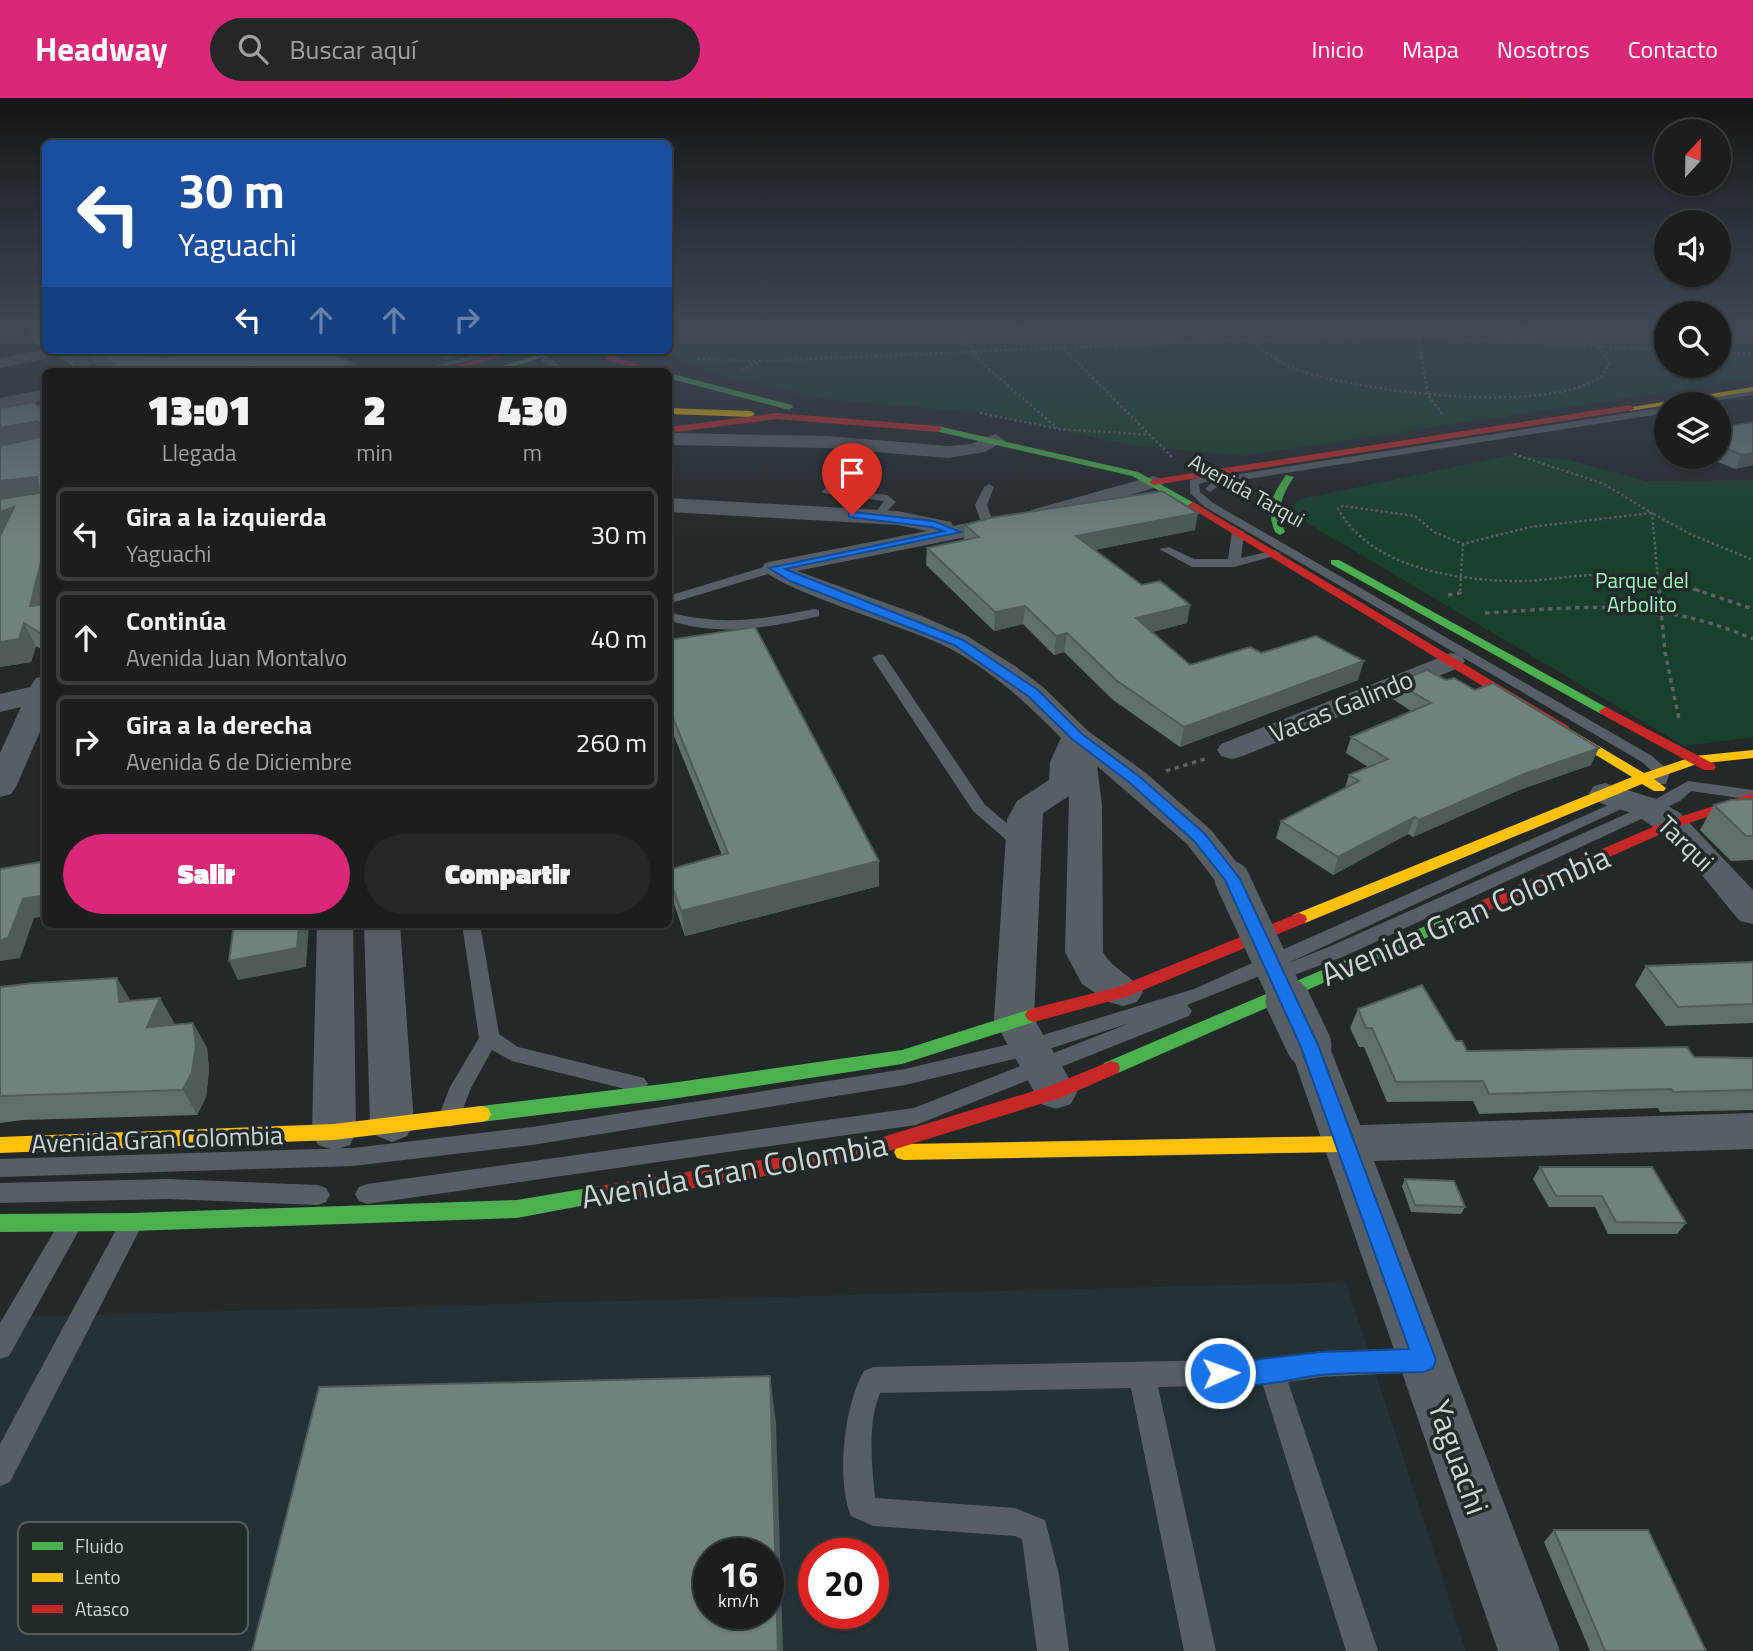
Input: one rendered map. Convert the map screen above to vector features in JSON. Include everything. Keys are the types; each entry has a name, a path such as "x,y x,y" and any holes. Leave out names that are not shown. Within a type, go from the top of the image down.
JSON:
{"main road":[{"path":"724,401 783,411"},
{"name":"Avenida Tarqui","path":"753,401 783,411 996,440 1095,463 1154,482"},
{"path":"1192,488 1278,462 1683,401"},
{"path":"1731,407 1753,404"},
{"name":"Avenida Tarqui","path":"672,407 954,422 1068,445 1192,488 1280,532 1663,791"},
{"name":"Avenida Tarqui","path":"672,430 759,421 783,411"},
{"path":"1154,482 1192,488 1289,477 1654,420"},
{"path":"1068,445 1090,447"},
{"path":"1196,459 1278,462"},
{"path":"1280,532 1270,511 1273,496 1289,477"},
{"name":"Avenida Tarqui","path":"1192,488 1238,532 1663,791 1753,795"},
{"path":"1663,791 1753,754"},
{"path":"1663,791 1753,795"},
{"name":"Avenida Gran Colombia","path":"0,1145 334,1132 671,1091 902,1057 1035,1056 1123,992 1663,791"},
{"name":"Avenida Gran Colombia","path":"0,1223 132,1222 517,1209 860,1152 1035,1056 1663,791"},
{"path":"860,1152 1345,1144"}],"street":[{"path":"672,439 828,442 947,452 967,452 996,440"},
{"path":"1039,515 1154,482"},
{"path":"774,568 1039,515 1192,488"},
{"path":"672,505 878,517 933,524 956,532"},
{"name":"Yaguachi","path":"774,568 794,579 958,642 1033,693 1077,737 1135,780 1199,837 1232,879 1309,1045 1529,1651"},
{"name":"Vacas Galindo","path":"1232,750 1451,661"},
{"path":"0,703 42,691"},
{"path":"0,787 42,694"},
{"path":"1035,1056 1024,819 1029,808 1065,784 1066,762 1077,737"},
{"path":"1077,737 1086,805 1084,952 1096,974 1123,992"},
{"name":"Tarqui","path":"1663,791 1753,912"},
{"path":"334,1132 335,928"},
{"path":"383,928 392,1124"},
{"path":"1345,1144 1753,1131"}],"lane":[{"path":"1192,488 1220,480 1654,410"},
{"path":"1192,488 1211,477 1654,410"},
{"path":"988,525 981,505 989,487"},
{"path":"1192,488 1663,791"},
{"path":"1192,488 1209,505 1647,759 1663,791"},
{"path":"827,491 887,498 891,502 878,517"},
{"path":"1234,563 1238,532"},
{"path":"1165,549 1192,562 1234,563 1275,554"},
{"path":"672,599 774,568"},
{"path":"672,618 683,622 729,625 814,613"},
{"path":"879,657 979,808 1024,846"},
{"path":"0,1193 168,1189 350,1196 916,1116 1035,1056 1338,951 1663,791 1753,795"},
{"path":"449,1118 461,1087 489,1038 472,928"},
{"path":"489,1038 512,1053 671,1091"},
{"path":"0,1168 367,1156 532,1136 1035,1056"},
{"path":"0,1347 72,1222"},
{"path":"0,1472 132,1222"},
{"path":"1052,1651 1044,1575 1035,1530 1015,1522 873,1512 861,1506 860,1418 865,1390 873,1380 1272,1371 1321,1364 1424,1360"},
{"path":"1272,1371 1362,1651"},
{"path":"1142,1375 1200,1651"}],"path":[{"path":"1024,401 1058,429"},
{"path":"1118,401 1177,460"},
{"path":"1433,401 1447,421"},
{"path":"1511,453 1618,491 1690,534 1753,560"},
{"path":"1652,513 1530,527 1463,544 1434,533 1415,516 1343,506 1338,509 1342,520 1357,536 1382,552 1459,575 1519,581 1611,575 1658,580 1726,598 1753,609"},
{"path":"1652,513 1660,610 1681,726"},
{"path":"1437,597 1460,593 1463,544"},
{"path":"1485,612 1606,605 1660,610 1692,617 1753,639"},
{"path":"1135,780 1232,750"}],"shaded area":[{"path":"1346,1282 1466,1651 0,1651 0,1317"}],"green space":[{"path":"852,401 1604,401 1242,456 1129,445 992,414"},
{"name":"Parque del Arbolito","path":"1511,455 1570,460 1645,481 1753,480 1753,737 1684,746 1292,514 1297,500"}],"building":[{"path":"34,402 37,406 42,405 42,558 30,606 42,604 42,634 24,623 19,639 0,642 0,536 14,507 0,512 0,499 39,493 37,477 0,481 0,446 40,437 40,424 37,421 0,428 0,408"},
{"path":"1753,422 1753,453 1742,455 1731,450 1731,426"},
{"path":"1162,491 1198,513 1076,536 1142,585 1160,581 1190,605 1136,618 1190,665 1250,647 1261,653 1316,636 1364,661 1184,727 1116,680 1067,633 1056,636 1025,606 995,612 927,548 979,537 965,525 990,518"},
{"path":"755,627 879,861 681,911 672,885 672,869 728,853 672,716 672,639"},
{"path":"1427,670 1446,680 1454,678 1475,690 1493,683 1599,748 1527,773 1419,820 1415,817 1338,857 1281,821 1359,781 1349,775 1388,759 1351,737 1431,703 1396,682"},
{"path":"1753,799 1753,836 1746,836 1714,805 1731,800"},
{"path":"42,862 42,896 23,899 8,938 0,940 0,869"},
{"path":"233,928 299,928 297,948 229,961"},
{"path":"1753,962 1753,1004 1678,1007 1646,966"},
{"path":"117,978 119,1002 160,998 147,1027 193,1023 196,1045 192,1072 183,1090 0,1096 0,987"},
{"path":"1422,985 1456,1041 1462,1041 1467,1051 1687,1047 1694,1057 1753,1058 1753,1090 1673,1092 1671,1089 1489,1094 1483,1081 1396,1082 1372,1028 1366,1028 1358,1009"},
{"path":"1540,1167 1652,1167 1686,1223 1616,1222 1602,1196 1556,1196"},
{"path":"1405,1179 1454,1181 1465,1207 1415,1205"},
{"path":"770,1376 775,1538 693,1538 693,1629 777,1629 778,1651 252,1651 319,1387"},
{"path":"1554,1530 1648,1530 1706,1651 1605,1651"}],"traffic: fast":[{"path":"768,401 789,407"},
{"path":"938,429 1135,474 1193,505"},
{"path":"1280,532 1275,516 1275,503 1289,477"},
{"path":"1335,562 1606,711"},
{"path":"1111,1068 1477,909"},
{"path":"481,1114 671,1091 902,1057 1034,1015"},
{"path":"0,1223 132,1222 517,1209 600,1195"}],"traffic: slow":[{"path":"1630,408 1672,401"},
{"path":"672,411 751,414"},
{"path":"1563,729 1659,788"},
{"path":"1299,919 1643,778 1695,760 1753,754"},
{"path":"0,1145 334,1132 481,1114"},
{"path":"904,1152 1345,1144"}],"traffic: jam":[{"path":"1154,482 1630,408"},
{"path":"672,429 777,416 938,429"},
{"path":"1193,505 1563,729"},
{"path":"1606,711 1709,767"},
{"path":"1477,909 1672,824 1753,797"},
{"path":"1034,1015 1123,992 1299,919"},
{"path":"600,1195 860,1152 1056,1092 1111,1068"}],"route":[{"path":"852,515 898,518 933,524 956,532 774,568 794,579 913,622 958,642 1033,693 1077,737 1135,780 1199,837 1232,879 1309,1045 1424,1360 1321,1364 1272,1371 1220,1373"}]}
